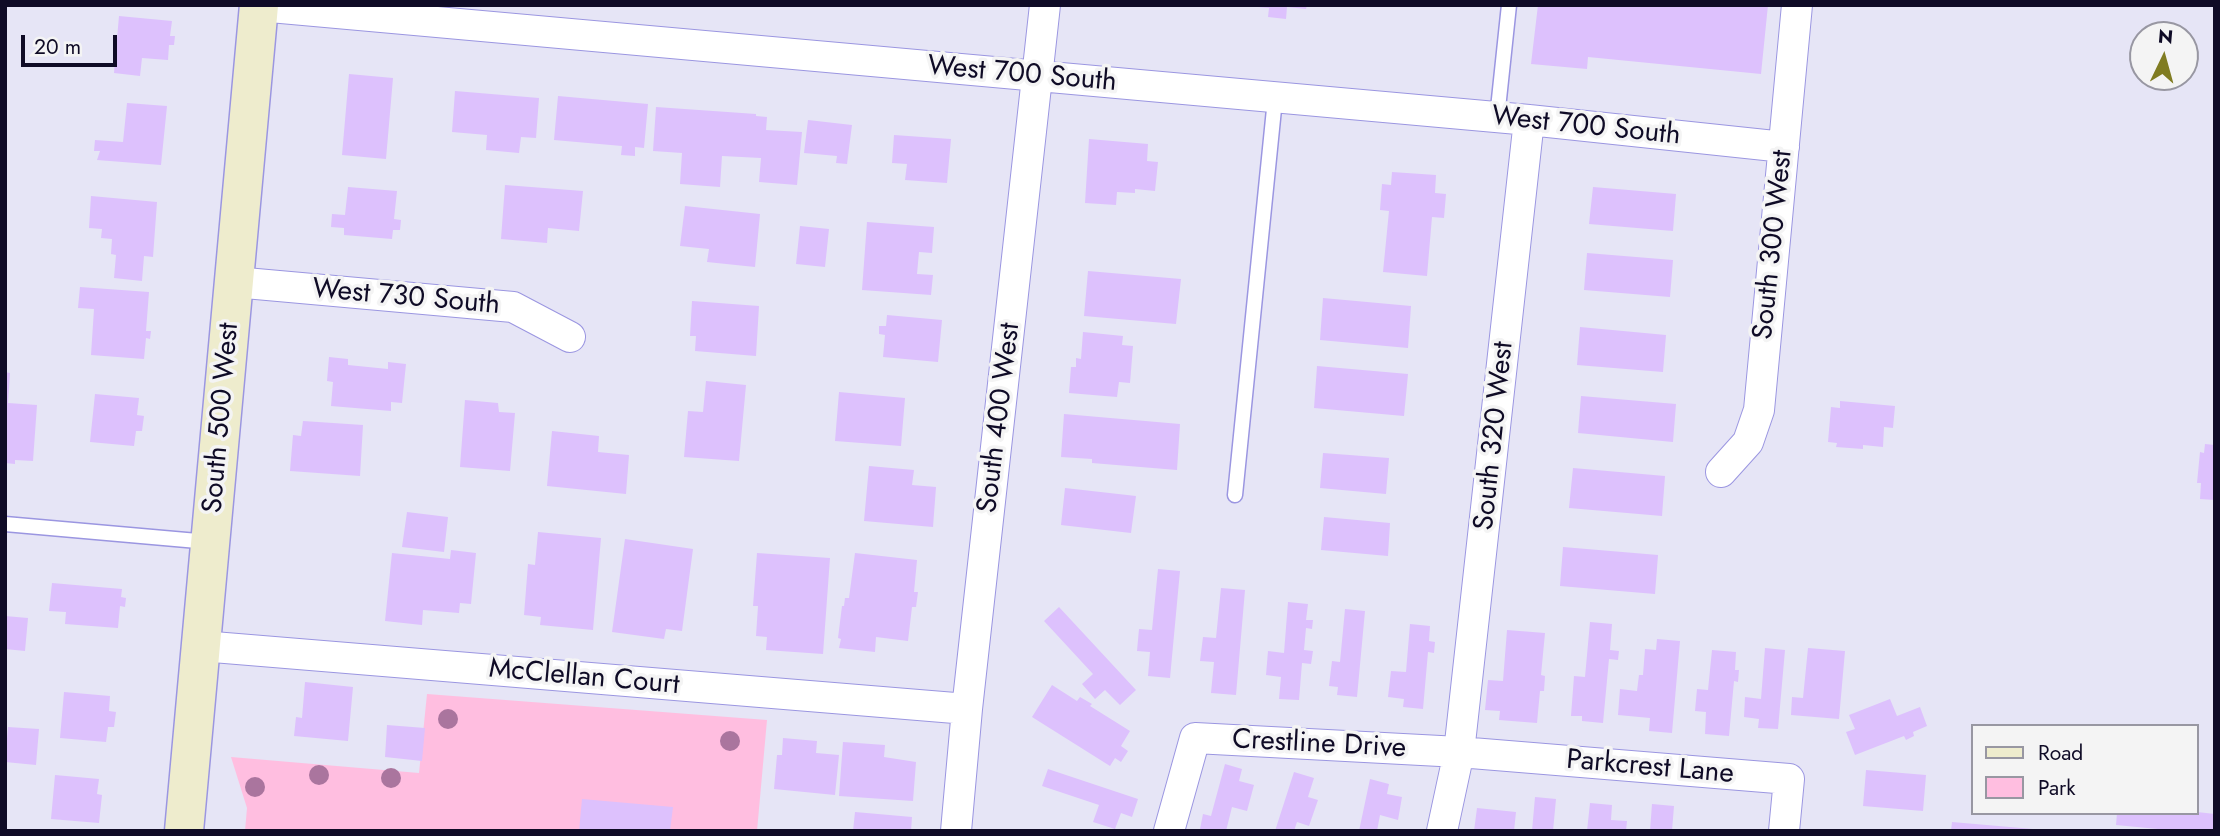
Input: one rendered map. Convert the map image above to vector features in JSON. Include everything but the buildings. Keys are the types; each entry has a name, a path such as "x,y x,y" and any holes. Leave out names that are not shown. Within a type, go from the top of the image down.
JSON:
{"main road":[{"name":"South 500 West","path":"184,831 259,5"}],"street":[{"name":"West 700 South","path":"259,5 1530,120 1784,147"},
{"name":"South 400 West","path":"956,831 967,709 1045,5"},
{"name":"South 300 West","path":"1721,472 1748,442 1759,410 1797,5"},
{"name":"South 320 West","path":"1459,752 1530,120"},
{"name":"West 730 South","path":"234,282 513,307 570,337"},
{"name":"McClellan Court","path":"201,646 967,709"},
{"name":"Crestline Drive","path":"1169,831 1195,738 1459,752"},
{"path":"1442,831 1459,752"},
{"name":"Parkcrest Lane","path":"1459,752 1790,779 1784,831"}],"lane":[{"path":"1497,118 1508,5"},
{"path":"1235,495 1275,99"},
{"path":"5,523 210,542"}],"green space":[{"path":"427,694 767,720 757,831 245,831 247,808 231,757 419,773"}]}
